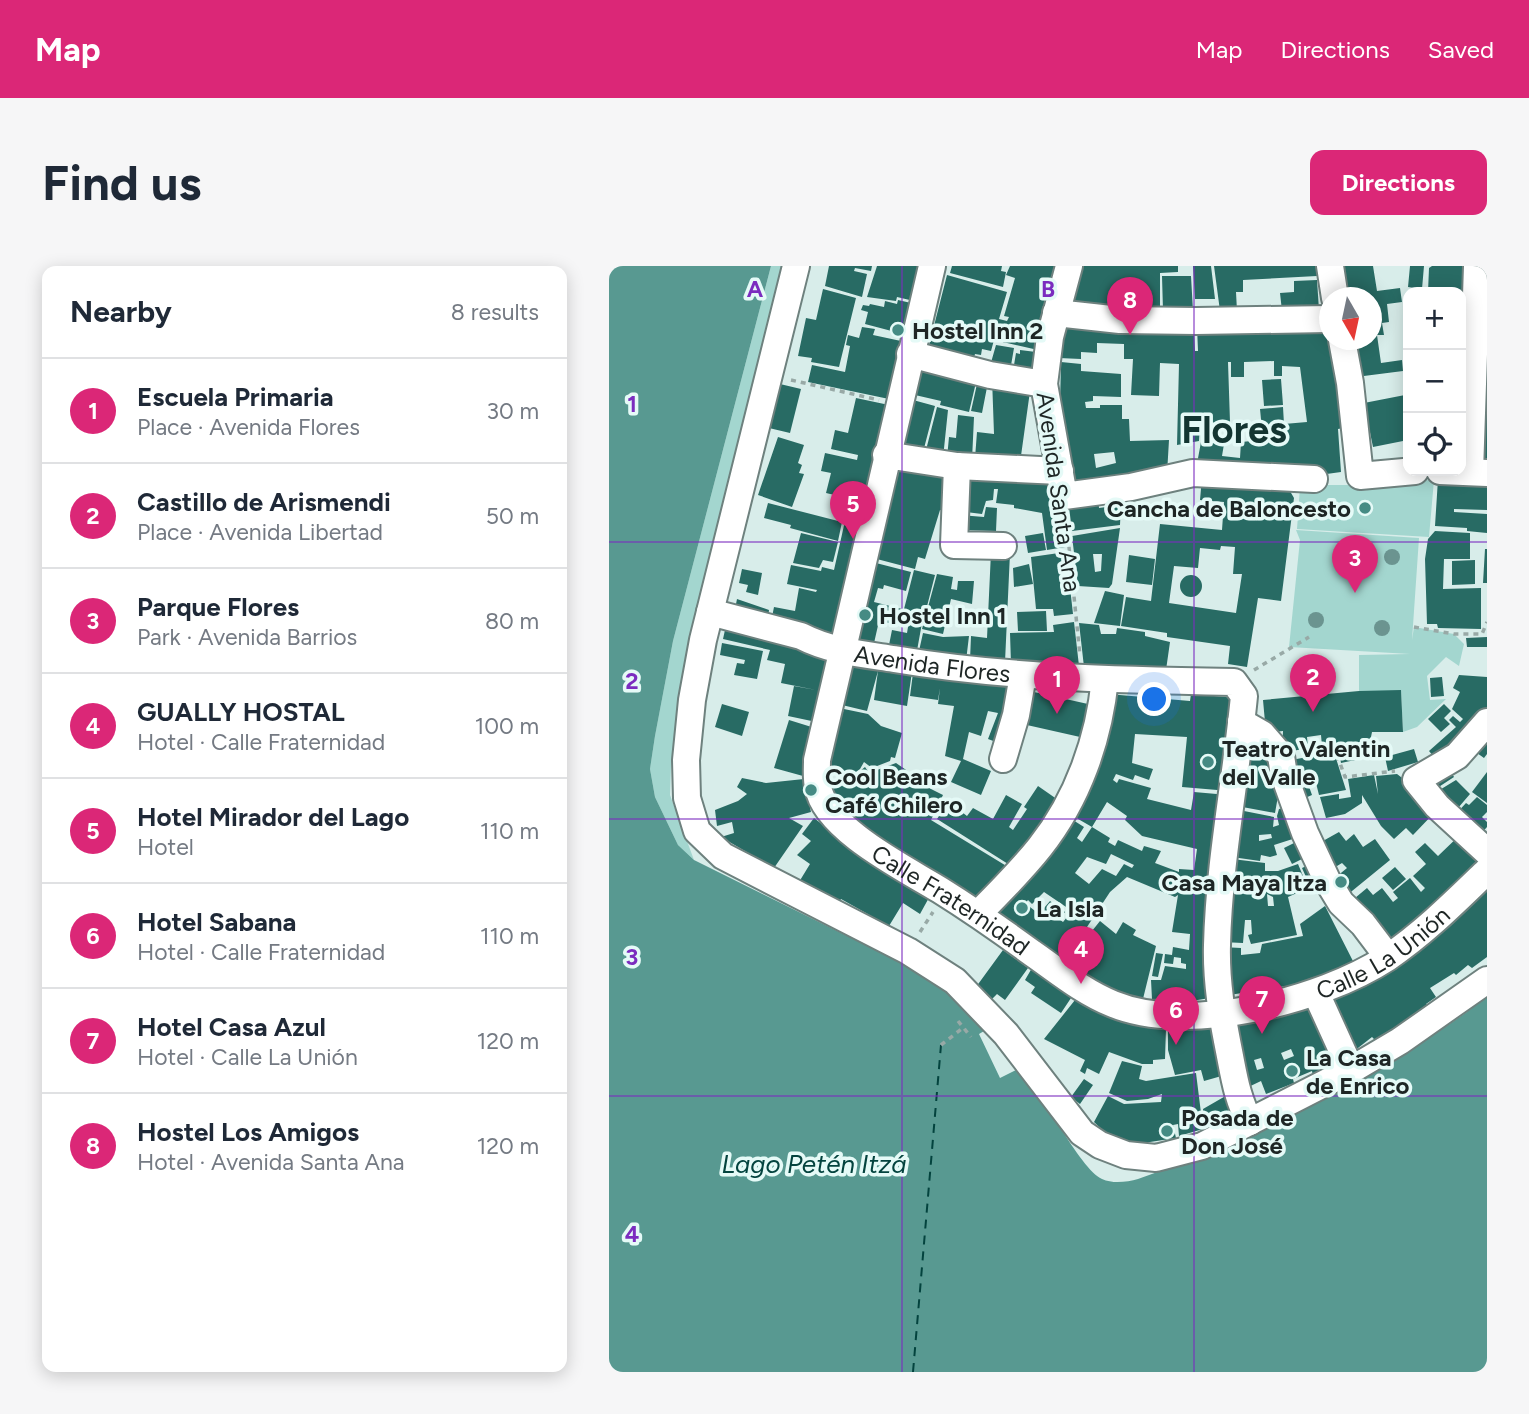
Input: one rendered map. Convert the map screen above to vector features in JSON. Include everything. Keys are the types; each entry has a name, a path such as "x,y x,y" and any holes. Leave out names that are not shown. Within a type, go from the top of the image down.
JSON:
{"street":[{"path":"796,266 710,612 692,700 686,760 687,798 697,831 723,856 908,951 955,981 1006,1034 1082,1133 1100,1145 1126,1155 1156,1158 1202,1146 1351,1070 1400,1041 1487,980"},
{"path":"841,650 932,266"},
{"name":"Avenida Santa Ana","path":"1062,483 1044,384 1056,313 1069,266"},
{"path":"1330,266 1333,287"},
{"path":"1479,473 1480,274"},
{"path":"1056,313 1120,320 1319,319"},
{"path":"1344,350 1360,476 1403,472"},
{"path":"910,354 990,375 1044,384"},
{"path":"886,455 1062,483 1131,487 1193,473 1314,479"},
{"path":"957,466 954,545 1003,545"},
{"name":"Avenida Flores","path":"710,612 801,636 814,643 841,650 939,667 1094,679 1234,682"},
{"name":"Calle Fraternidad","path":"841,650 817,760 818,789 828,809 849,832 978,914 1084,989 1114,1004 1182,1016 1222,1013"},
{"path":"1003,760 1019,703 1023,675"},
{"path":"978,914 1041,845 1060,817 1093,750 1102,709 1094,679"},
{"path":"1234,682 1244,696 1220,888 1216,947 1222,1013 1240,1104 1250,1122"},
{"path":"1241,722 1262,734 1281,756 1284,775 1305,833 1327,880 1341,903 1363,925 1388,957"},
{"path":"1487,722 1457,756 1416,780 1437,806 1487,852"},
{"name":"Calle La Unión","path":"1222,1013 1251,1010 1316,993 1351,978 1388,957 1453,904 1487,871"},
{"path":"1316,993 1351,1070"}],"path":[{"path":"768,375 898,404"},
{"name":"Avenida Santa Ana","path":"1062,483 1094,679"},
{"path":"1414,627 1454,634 1482,634 1487,622"},
{"path":"1234,682 1308,637"},
{"path":"1281,756 1335,749 1345,778 1398,771 1416,780"},
{"path":"908,951 944,893"},
{"path":"941,1045 964,1027"}],"shaded area":[{"path":"771,266 789,266 679,692 670,795 694,860 678,845 655,797 650,769 673,641"},
{"name":"Cancha de Baloncesto","path":"1434,480 1429,537 1297,529 1300,487 1305,485 1379,485"},
{"path":"1296,530 1419,538 1412,640 1414,627 1454,634 1464,644 1459,666 1446,657 1427,676 1430,700 1446,699 1417,727 1403,732 1401,691 1359,691 1359,655 1410,654 1289,647 1300,540"}],"water":[{"name":"Lago Petén Itzá","path":"609,266 771,266 673,641 655,736 650,769 655,797 678,845 694,860 896,960 996,1024 979,1034 1000,1078 1024,1066 1083,1160 1093,1172 1111,1182 1138,1179 1174,1165 1386,1061 1439,1031 1487,996 1487,1372 609,1372"}],"building":[{"path":"829,266 872,266 871,271 855,268 854,271 867,274 862,297 825,286"},
{"path":"877,266 919,266 915,281 919,282 914,301 897,297 896,301 867,297"},
{"path":"952,266 1002,266 1001,271 1006,272 1003,287 950,273"},
{"path":"1010,266 1063,266 1038,350 994,340 991,351 982,349 981,355 975,354 971,368 926,357 947,275 1007,292 999,319 1007,321 1009,317 1004,316 1015,278 1006,275"},
{"path":"1077,266 1178,266 1178,272 1160,273 1160,315 1069,304"},
{"path":"1193,266 1211,266 1215,299 1195,299"},
{"path":"1214,266 1316,266 1317,276 1243,280 1243,292 1236,292 1237,311 1220,311"},
{"path":"1341,266 1373,266 1376,287 1344,287"},
{"path":"1410,266 1424,266 1422,287 1408,287"},
{"path":"1465,266 1464,287 1428,287 1429,268"},
{"path":"1162,276 1191,276 1193,311 1163,311"},
{"path":"1317,280 1319,310 1282,311 1280,293 1294,292 1294,281"},
{"path":"1400,288 1402,302 1387,304 1389,322 1382,323 1382,290"},
{"path":"823,289 856,298 839,367 811,362 812,358 798,356 806,318 816,320"},
{"path":"898,300 911,303 903,334 865,324 868,312 861,310 863,305 884,307 885,301 897,304"},
{"path":"1061,318 1194,327 1195,351 1198,351 1197,327 1319,324 1319,350 1330,350 1341,409 1343,428 1338,429 1341,472 1312,476 1196,469 1201,442 1224,444 1222,456 1240,458 1241,442 1263,440 1260,409 1283,407 1284,424 1307,422 1300,367 1282,366 1282,376 1274,376 1274,361 1244,362 1244,377 1231,377 1231,362 1228,362 1230,422 1200,423 1199,441 1177,445 1179,364 1160,363 1159,396 1131,395 1133,359 1124,359 1124,344 1097,343 1097,353 1081,352 1081,359 1059,358"},
{"path":"862,327 875,329 873,335 901,341 889,399 808,382 812,365 845,372 850,346 846,345 848,335 859,338"},
{"path":"996,345 1014,348 1009,377 988,373"},
{"path":"1020,350 1036,352 1031,381 1012,377 1016,353 1020,354"},
{"path":"1352,350 1379,350 1381,363 1402,360 1403,371 1356,377"},
{"path":"923,361 978,374 969,412 915,395"},
{"path":"1061,362 1081,364 1081,371 1121,374 1121,397 1093,396 1093,401 1085,402 1086,408 1122,405 1122,419 1129,419 1130,441 1169,440 1167,474 1070,491 1060,404","holes":["1114,452 1116,463 1096,468 1094,454"]},
{"path":"979,375 989,377 982,413 971,411"},
{"path":"992,378 1031,384 1020,463 975,458 977,432 994,434"},
{"path":"1281,379 1283,405 1264,406 1262,380"},
{"path":"780,384 801,389 790,433 769,428"},
{"path":"1487,385 1487,468 1478,467"},
{"path":"1403,395 1403,441 1373,447 1364,403"},
{"path":"856,398 889,405 835,644 770,627 774,607 795,611 799,588 817,590 787,584 791,565 821,571 822,567 834,570 845,521 842,520 847,498 826,493 831,473 821,471 825,453 857,460 858,455 831,449 835,430 848,433"},
{"path":"913,400 935,406 922,456 900,450"},
{"path":"937,407 948,410 943,458 925,454"},
{"path":"958,415 974,417 972,460 947,458 949,437 956,438"},
{"path":"778,437 804,445 798,463 802,465 799,473 804,474 792,507 758,495"},
{"path":"900,460 954,469 949,513 940,510 925,559 918,557 915,569 873,558 890,506 887,505"},
{"path":"959,468 1055,479 1065,547 1047,550 1042,513 996,503 998,489 994,489 993,500 986,501 982,514 958,511"},
{"path":"1202,477 1287,486 1294,498 1281,601 1258,598 1247,667 1228,664 1230,646 1167,637 1167,633 1121,626 1126,597 1151,601 1160,524 1222,530 1224,502 1200,500","holes":["1221,546 1235,547 1233,574 1242,574 1236,613 1169,603 1174,566 1198,568 1200,548 1220,550"]},
{"path":"1438,479 1487,482 1487,510 1454,509 1454,512 1487,514 1487,533 1467,531 1467,528 1435,526"},
{"path":"1098,495 1099,508 1121,505 1120,525 1072,531 1068,499"},
{"path":"768,503 842,522 838,541 764,518"},
{"path":"986,507 997,508 996,531 959,530 960,515 984,517"},
{"path":"1120,528 1112,584 1109,588 1078,586 1072,536","holes":["1093,554 1102,554 1101,571 1095,572"]},
{"path":"1435,531 1470,533 1470,559 1444,559 1443,589 1481,588 1481,629 1438,628 1437,624 1427,624 1425,559 1428,539"},
{"path":"801,533 838,542 833,562 823,560 819,568 793,563"},
{"path":"1043,533 1046,550 1028,553 1025,536"},
{"path":"1485,549 1487,583 1483,583"},
{"path":"991,552 1010,553 1005,662 970,660 971,636 987,638"},
{"path":"1066,552 1073,614 1054,616 1053,609 1036,609 1031,557"},
{"path":"1129,555 1155,559 1152,585 1126,582"},
{"path":"1475,560 1475,584 1452,585 1452,561"},
{"path":"876,563 911,572 906,591 884,585 883,589 878,588 874,602 902,609 898,625 879,621 872,652 852,647"},
{"path":"1029,564 1033,584 1014,587 1013,568"},
{"path":"742,569 762,573 758,595 746,592 748,585 739,583"},
{"path":"914,570 935,575 924,618 903,613"},
{"path":"937,574 953,577 951,589 957,590 958,581 974,581 972,604 951,599 943,634 922,629"},
{"path":"1191,575 1199,578 1202,586 1199,594 1191,597 1183,594 1180,586 1183,578"},
{"path":"1105,591 1124,595 1120,626 1094,623"},
{"path":"737,599 769,610 767,625 734,614"},
{"path":"1046,611 1047,631 1018,631 1017,612"},
{"path":"727,621 835,651 821,723 788,716 794,686 816,690 781,683 785,664 767,660 770,650 723,639"},
{"path":"909,621 922,623 916,656 888,650 892,630 907,633"},
{"path":"1074,622 1079,666 1011,664 1010,633 1054,632 1053,625"},
{"path":"1079,623 1099,625 1101,634 1116,634 1117,628 1145,632 1145,636 1170,642 1166,670 1084,667"},
{"path":"923,633 943,637 969,636 966,661 919,651"},
{"path":"1487,637 1487,647 1467,647 1466,638"},
{"path":"722,643 763,651 757,679 734,675 737,663 744,664 745,660 720,655"},
{"path":"851,661 912,672 907,706 874,700 878,671 867,711 842,705"},
{"path":"913,673 950,681 951,675 1020,683 1004,745 988,739 998,713 988,711 981,736 969,732 963,759 991,771 981,795 951,782 961,761 945,756 954,706 938,704 940,688 938,700 910,696"},
{"path":"1459,675 1487,677 1487,718 1439,763 1429,751 1456,727 1449,720 1453,716 1460,722 1463,719 1452,709 1460,692 1453,688"},
{"path":"1442,677 1444,696 1431,697 1430,678"},
{"path":"1025,690 1097,706 1089,739 1018,723"},
{"path":"1401,690 1403,732 1372,732 1370,742 1322,746 1321,735 1307,737 1308,748 1282,753 1283,731 1266,733 1263,700"},
{"path":"1108,694 1190,701 1191,694 1237,698 1229,791 1182,787 1187,737 1135,734 1132,763 1153,769 1149,780 1135,775 1133,780 1116,774 1113,780 1117,783 1119,779 1151,788 1147,799 1191,810 1194,792 1228,795 1210,998 1185,1002 1185,998 1152,999 1151,980 1161,980 1165,966 1186,969 1181,958 1174,957 1173,964 1164,963 1165,954 1172,955 1173,947 1189,950 1190,934 1172,932 1178,895 1175,897 1127,877 1110,892 1087,927 1092,931 1100,921 1116,934 1123,922 1136,930 1133,935 1156,946 1141,1007 1120,1000 989,910 1065,815 1084,827 1077,838 1082,842 1092,827 1066,812","holes":["1107,802 1127,816 1125,820 1142,836 1197,849 1194,870 1179,869 1179,872 1155,863 1161,851 1144,846 1142,851 1118,840 1115,846 1108,842 1110,838 1092,827","1111,854 1134,865 1132,868 1124,864 1116,876 1102,869 1089,884 1075,873 1087,857 1106,864","1044,892 1072,911 1063,922 1059,919 1065,912 1050,901 1039,914 1030,907 1023,912 1020,910 1028,900 1032,904"]},
{"path":"722,704 749,712 742,736 715,727"},
{"path":"1444,704 1451,711 1444,718 1450,724 1441,732 1428,719"},
{"path":"844,709 868,714 881,726 902,733 895,758 891,757 890,761 872,768 864,762 860,769 846,779 825,771"},
{"path":"789,720 818,729 803,776 774,768"},
{"path":"1487,725 1487,754 1484,758 1470,748"},
{"path":"1353,749 1355,760 1341,763 1339,752"},
{"path":"1414,749 1418,762 1388,771 1385,757"},
{"path":"1334,752 1346,790 1319,795 1314,775 1290,781 1286,761"},
{"path":"1274,753 1278,796 1275,813 1237,806 1247,754"},
{"path":"896,763 915,776 913,780 943,795 931,820 1013,870 983,904 853,821 827,788 835,779 844,784 865,767 869,773"},
{"path":"1446,764 1454,777 1431,792"},
{"path":"1487,772 1487,803 1472,792"},
{"path":"1397,774 1419,791 1436,811 1413,835 1406,828 1394,839 1381,826 1362,795 1362,803 1345,814 1326,818 1320,797 1339,794 1339,799 1351,797 1348,779 1374,775 1378,794 1376,776"},
{"path":"742,778 766,783 804,779 811,812 789,818 803,826 774,868 721,837 734,833 732,822 717,826 715,810 738,801 747,794 737,787"},
{"path":"1456,780 1470,794 1452,815 1433,794"},
{"path":"1307,781 1312,795 1298,801 1292,787"},
{"path":"1038,786 1061,802 1016,869 937,819 943,810 953,816 958,809 967,816 973,808 993,819 1006,795 1022,804 1009,827 1013,830"},
{"path":"1477,797 1487,805 1487,812 1482,817 1487,822 1487,827 1478,837 1454,816 1466,803 1469,805"},
{"path":"1291,806 1302,836 1274,845 1277,855 1261,855 1260,861 1232,857 1244,811 1274,817 1273,827 1279,825 1279,809","holes":["1271,834 1272,838 1259,841 1259,835"]},
{"path":"814,818 931,894 920,914 903,903 889,926 841,899 837,905 799,882 810,864 797,855 811,841 802,834"},
{"path":"1339,832 1346,841 1354,834 1363,847 1375,839 1390,860 1341,900 1330,882 1347,868 1342,863 1327,872 1314,846"},
{"path":"1463,832 1487,864 1389,951 1349,903 1367,888 1373,895 1382,888 1393,902 1398,898 1393,892 1410,878 1421,892 1425,888 1413,876 1426,864 1415,852 1425,843 1438,856"},
{"path":"1304,838 1312,854 1292,864 1284,848"},
{"path":"1232,859 1265,863 1265,871 1278,871 1298,864 1308,888 1288,897 1297,935 1251,944 1248,935 1252,934 1251,920 1245,920 1243,943 1222,942","holes":["1267,894 1273,897 1274,906 1268,906"]},
{"path":"1317,861 1325,879 1310,886 1302,868"},
{"path":"1395,867 1406,879 1393,890 1382,878"},
{"path":"1487,888 1487,957 1472,968 1468,965 1456,975 1454,973 1430,988 1436,997 1426,1004 1428,1006 1412,1016 1414,1020 1379,1044 1372,1037 1358,1048 1344,1052 1322,1001"},
{"path":"1325,906 1356,967 1331,979 1223,996 1222,947 1241,948 1241,955 1260,953 1262,944 1303,936 1300,924"},
{"path":"1003,950 1028,968 1005,1000 997,994 992,999 976,987"},
{"path":"1156,953 1163,954 1158,977 1152,976"},
{"path":"1032,968 1073,995 1061,1013 1031,993 1035,987 1025,980"},
{"path":"1075,1000 1135,1025 1166,1029 1165,1059 1153,1060 1153,1064 1142,1064 1109,1052 1099,1074 1087,1068 1085,1074 1080,1071 1085,1060 1044,1039"},
{"path":"1317,1000 1344,1063 1313,1076 1312,1071 1293,1079 1294,1083 1266,1094 1261,1081 1240,1091 1227,1022","holes":["1291,1049 1294,1056 1284,1060 1281,1053","1261,1058 1264,1068 1257,1070 1254,1060"]},
{"path":"1223,1022 1234,1113 1205,1128 1203,1109 1229,1094 1225,1075 1204,1081 1201,1070 1175,1075 1168,1050 1168,1029"},
{"path":"1122,1061 1142,1066 1139,1079 1146,1081 1196,1073 1203,1129 1179,1136 1178,1124 1173,1125 1176,1138 1137,1144 1111,1138 1094,1122 1108,1096 1124,1104 1161,1102 1162,1094 1148,1099 1127,1101 1109,1093"},
{"path":"1084,1079 1093,1085 1080,1104 1071,1097"}],"ferry route":[{"path":"913,1372 941,1045"}],"place":[{"name":"Hostel Inn 2","path":"898,330"},
{"name":"Hostel Los Amigos","path":"1130,335"},
{"name":"Cancha de Baloncesto","path":"1365,508"},
{"name":"Hotel Mirador del Lago","path":"853,539"},
{"name":"Parque Flores","path":"1355,593"},
{"name":"Hostel Inn 1","path":"865,615"},
{"name":"Castillo de Arismendi","path":"1313,712"},
{"name":"Escuela Primaria","path":"1057,714"},
{"name":"Teatro Valentin del Valle","path":"1208,762"},
{"name":"Cool Beans Café Chilero","path":"811,790"},
{"name":"Casa Maya Itza","path":"1341,882"},
{"name":"La Isla","path":"1022,908"},
{"name":"GUALLY HOSTAL","path":"1081,984"},
{"name":"Hotel Casa Azul","path":"1262,1034"},
{"name":"Hotel Sabana","path":"1176,1045"},
{"name":"La Casa de Enrico","path":"1292,1071"},
{"name":"Posada de Don José","path":"1167,1131"}],"district":[{"name":"Flores","path":"1234,430"}]}
